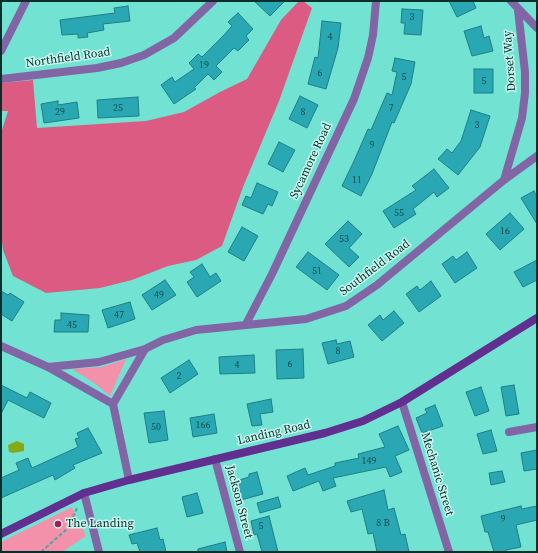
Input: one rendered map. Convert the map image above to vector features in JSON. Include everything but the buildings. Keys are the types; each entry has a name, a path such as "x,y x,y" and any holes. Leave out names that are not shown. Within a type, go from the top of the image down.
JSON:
{"street":[{"path":"1,51 26,1"},
{"name":"Northfield Road","path":"1,79 97,68 121,63 144,55 174,38 204,5 213,1"},
{"name":"Sycamore Road","path":"246,324 272,274 354,99 368,58 373,35 376,1"},
{"path":"511,1 518,10 537,28"},
{"name":"Dorset Way","path":"504,180 522,118 525,93 525,72 518,10"},
{"name":"Southfield Road","path":"48,367 100,362 145,349 181,333 246,324 306,319 346,306 389,275 504,180 537,156"},
{"name":"Landing Road","path":"1,534 84,493 130,480 325,433 363,421 402,402 537,318"},
{"path":"1,346 48,367 113,404"},
{"path":"130,480 113,404 145,349"},
{"name":"Mechanic Street","path":"402,402 448,552"},
{"path":"509,432 537,427"},
{"name":"Jackson Street","path":"215,459 240,552"},
{"path":"84,493 99,552"}],"path":[{"path":"41,552 68,528 84,493"}],"shaded area":[{"path":"299,1 303,1 312,8 279,101 243,187 222,246 196,260 168,266 132,280 100,288 46,293 13,276 3,250 1,233 1,133 8,111 1,111 1,83 33,80 37,128 146,121 184,112 247,79 281,20"},
{"path":"126,359 110,396 94,383 72,369 102,367"},
{"path":"17,441 24,444 24,451 13,453 9,452 8,445"},
{"path":"72,507 86,536 62,552 1,552 1,542"}],"place":[{"name":"The Landing","path":"58,524"}]}
